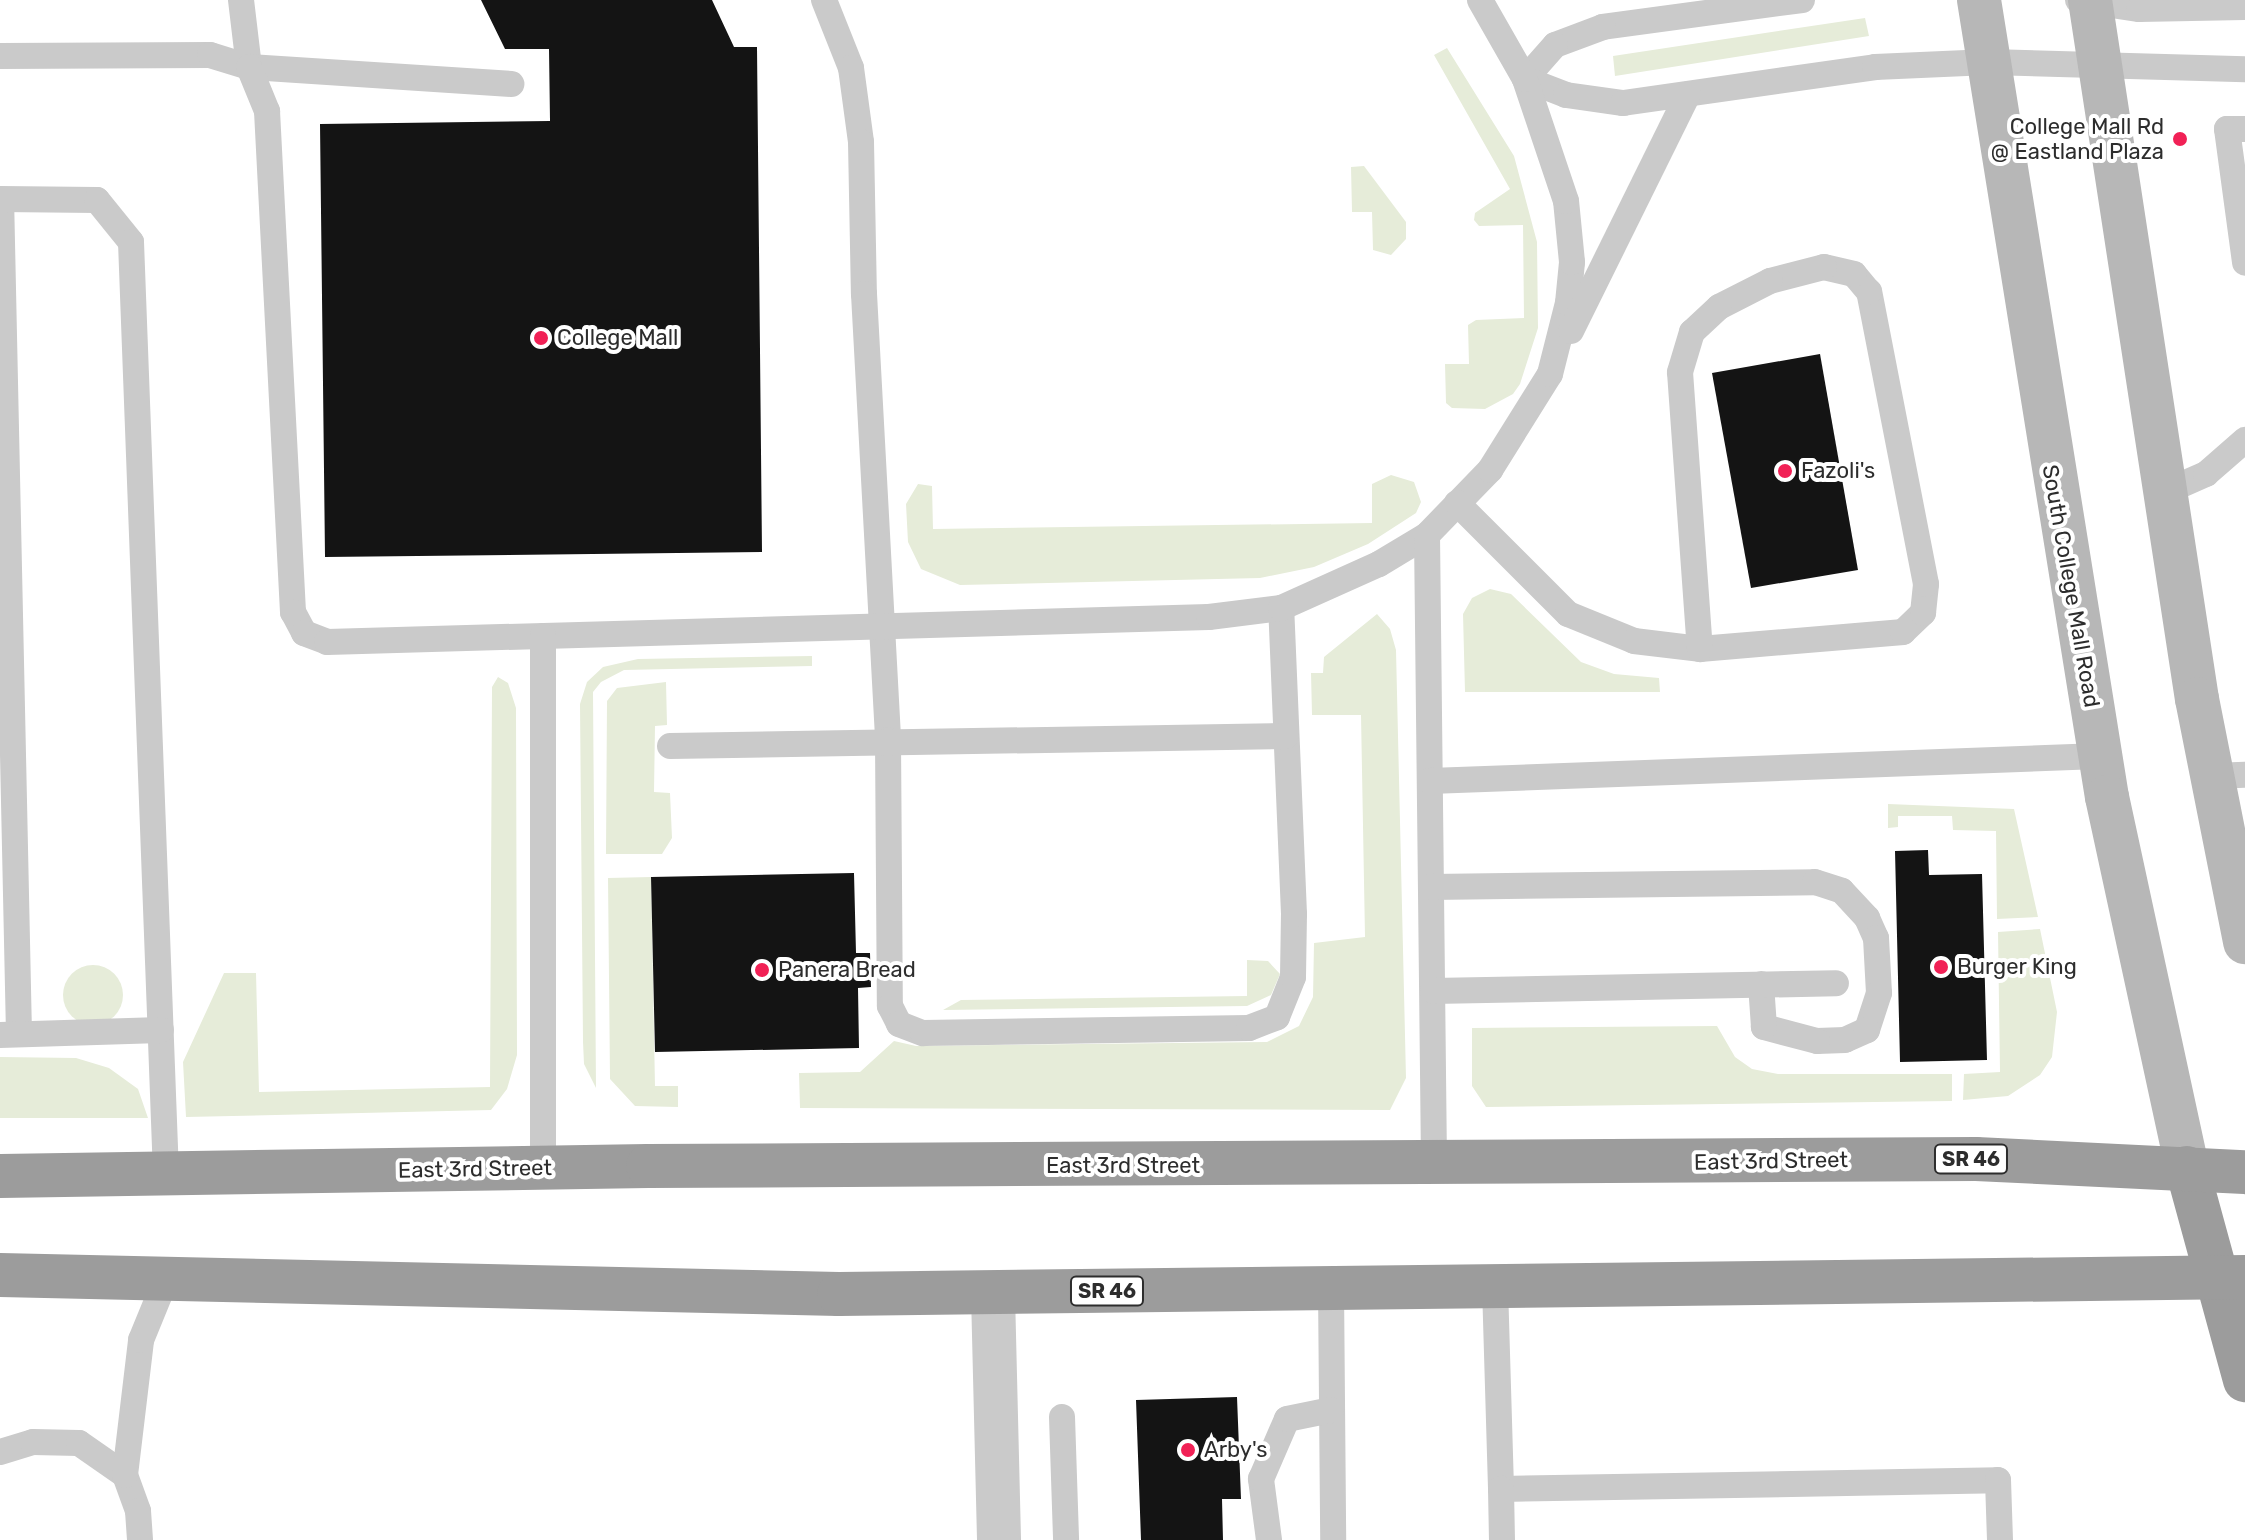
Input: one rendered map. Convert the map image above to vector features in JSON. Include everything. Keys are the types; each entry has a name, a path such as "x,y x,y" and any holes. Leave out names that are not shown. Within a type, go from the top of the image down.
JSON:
{"highway":[{"name":"East 3rd Street","path":"0,1176 543,1168 1976,1159 2245,1172"},
{"path":"2187,1168 2229,1277 2245,1380"},
{"name":"SR 46","path":"0,1275 993,1294 2229,1277"}],"main road":[{"name":"South College Mall Road","path":"1979,0 2100,756 2187,1168"},
{"path":"2086,1 2100,67 2165,492 2228,776 2245,942"}],"street":[{"path":"993,1294 999,1540"}],"lane":[{"path":"241,0 249,67 267,111 293,612 304,633 327,642 1209,617 1281,608 1379,564 1427,535 1510,444 1550,374 1688,94"},
{"path":"824,0 851,68 861,142 888,740 890,1006 899,1024 923,1033 1249,1028 1277,1017 1287,998 1294,914 1281,608"},
{"path":"1480,0 1525,79 1566,201 1572,262 1568,303 1550,374"},
{"path":"1525,79 1555,45 1603,27 1802,0"},
{"path":"2086,1 2139,9 2245,7"},
{"path":"0,56 210,55 249,67 511,84"},
{"path":"1525,79 1566,95 1623,103 1875,67 1989,62 2245,69"},
{"path":"2245,129 2227,129 2245,263"},
{"path":"161,1030 10,1035 1,199 97,200 131,242 161,1030 166,1174"},
{"path":"1457,503 1568,614 1634,641 1700,649 1903,632 1923,613 1926,584 1869,292 1854,274 1824,267 1770,281 1719,307 1692,332 1680,372 1700,649"},
{"path":"2165,492 2206,474 2245,440"},
{"path":"1427,535 1434,1164"},
{"path":"543,636 543,1168"},
{"path":"670,746 888,740 1286,736"},
{"path":"1430,781 2100,756"},
{"path":"1431,887 1815,882 1842,891 1867,918 1876,938 1879,993 1867,1030 1845,1040 1817,1041 1764,1027 1761,984"},
{"path":"1433,991 1836,983"},
{"path":"140,1540 138,1511 125,1475 141,1340 166,1279"},
{"path":"1495,1286 1502,1540"},
{"path":"1331,1287 1333,1540"},
{"path":"1269,1540 1261,1479 1287,1419 1331,1410"},
{"path":"1062,1417 1066,1540"},
{"path":"0,1452 33,1442 79,1443 125,1475"},
{"path":"1501,1489 1998,1480 2000,1540"}],"green space":[{"path":"1865,18 1869,36 1615,76 1613,56"},
{"path":"1447,48 1514,156 1537,242 1538,328 1520,384 1513,394 1485,409 1452,408 1446,403 1445,364 1469,364 1468,325 1476,320 1524,318 1523,225 1479,226 1474,220 1475,213 1510,189 1434,55"},
{"path":"1364,166 1406,222 1406,239 1391,255 1373,250 1372,212 1352,212 1351,167"},
{"path":"1391,475 1414,482 1421,502 1416,513 1368,544 1314,567 1260,578 960,585 921,569 908,542 906,504 918,484 932,486 933,529 1372,523 1372,484"},
{"path":"1490,589 1511,594 1581,662 1614,674 1659,678 1660,692 1465,692 1463,614 1472,598"},
{"path":"1377,614 1390,629 1396,650 1406,1078 1390,1110 800,1108 799,1073 860,1072 894,1041 916,1046 1267,1042 1299,1026 1313,997 1314,943 1365,937 1361,715 1312,715 1311,673 1323,673 1324,657"},
{"path":"812,656 812,666 624,670 601,682 593,692 596,1088 584,1064 583,1042 580,704 587,682 603,667 638,659"},
{"path":"498,677 508,683 516,708 517,1055 507,1089 491,1110 186,1117 183,1062 224,973 256,973 259,1092 490,1087 492,687"},
{"path":"666,682 667,725 655,726 654,792 670,793 672,838 662,854 606,854 607,701 617,688"},
{"path":"1888,804 2014,809 2038,917 1997,919 1996,831 1953,830 1952,816 1898,816 1898,827 1888,828"},
{"path":"651,877 655,1086 678,1086 678,1107 635,1106 610,1079 608,878"},
{"path":"2040,929 2057,1012 2052,1057 2040,1075 2008,1096 1963,1100 1964,1074 2000,1072 1998,932"},
{"path":"1247,960 1268,961 1280,974 1271,995 1247,1006 943,1010 961,1000 1247,996"},
{"path":"93,965 105,967 114,974 121,983 121,1007 114,1016 105,1023 93,1025 81,1023 72,1016 65,1007 63,995 65,983 72,974 81,967"},
{"path":"1717,1026 1735,1057 1752,1069 1778,1074 1952,1074 1952,1101 1486,1107 1472,1086 1472,1028"},
{"path":"0,1057 76,1058 109,1068 138,1089 148,1118 0,1118"}],"building":[{"name":"College Mall","path":"481,0 712,0 734,47 757,47 762,552 325,557 320,124 550,121 549,49 505,49"},
{"name":"Fazoli's","path":"1820,354 1858,570 1751,588 1712,373"},
{"name":"Burger King","path":"1928,850 1929,875 1982,874 1987,1060 1900,1062 1895,851"},
{"name":"Panera Bread","path":"854,873 856,953 870,953 871,987 858,988 859,1048 655,1052 651,877"},
{"name":"Arby's","path":"1237,1397 1241,1499 1222,1499 1223,1540 1141,1540 1136,1400"}],"place":[{"name":"College Mall Rd @ Eastland Plaza","path":"2180,139"},
{"name":"College Mall","path":"541,338"},
{"name":"Fazoli's","path":"1785,471"},
{"name":"Burger King","path":"1941,967"},
{"name":"Panera Bread","path":"762,970"},
{"name":"Arby's","path":"1188,1450"}]}
